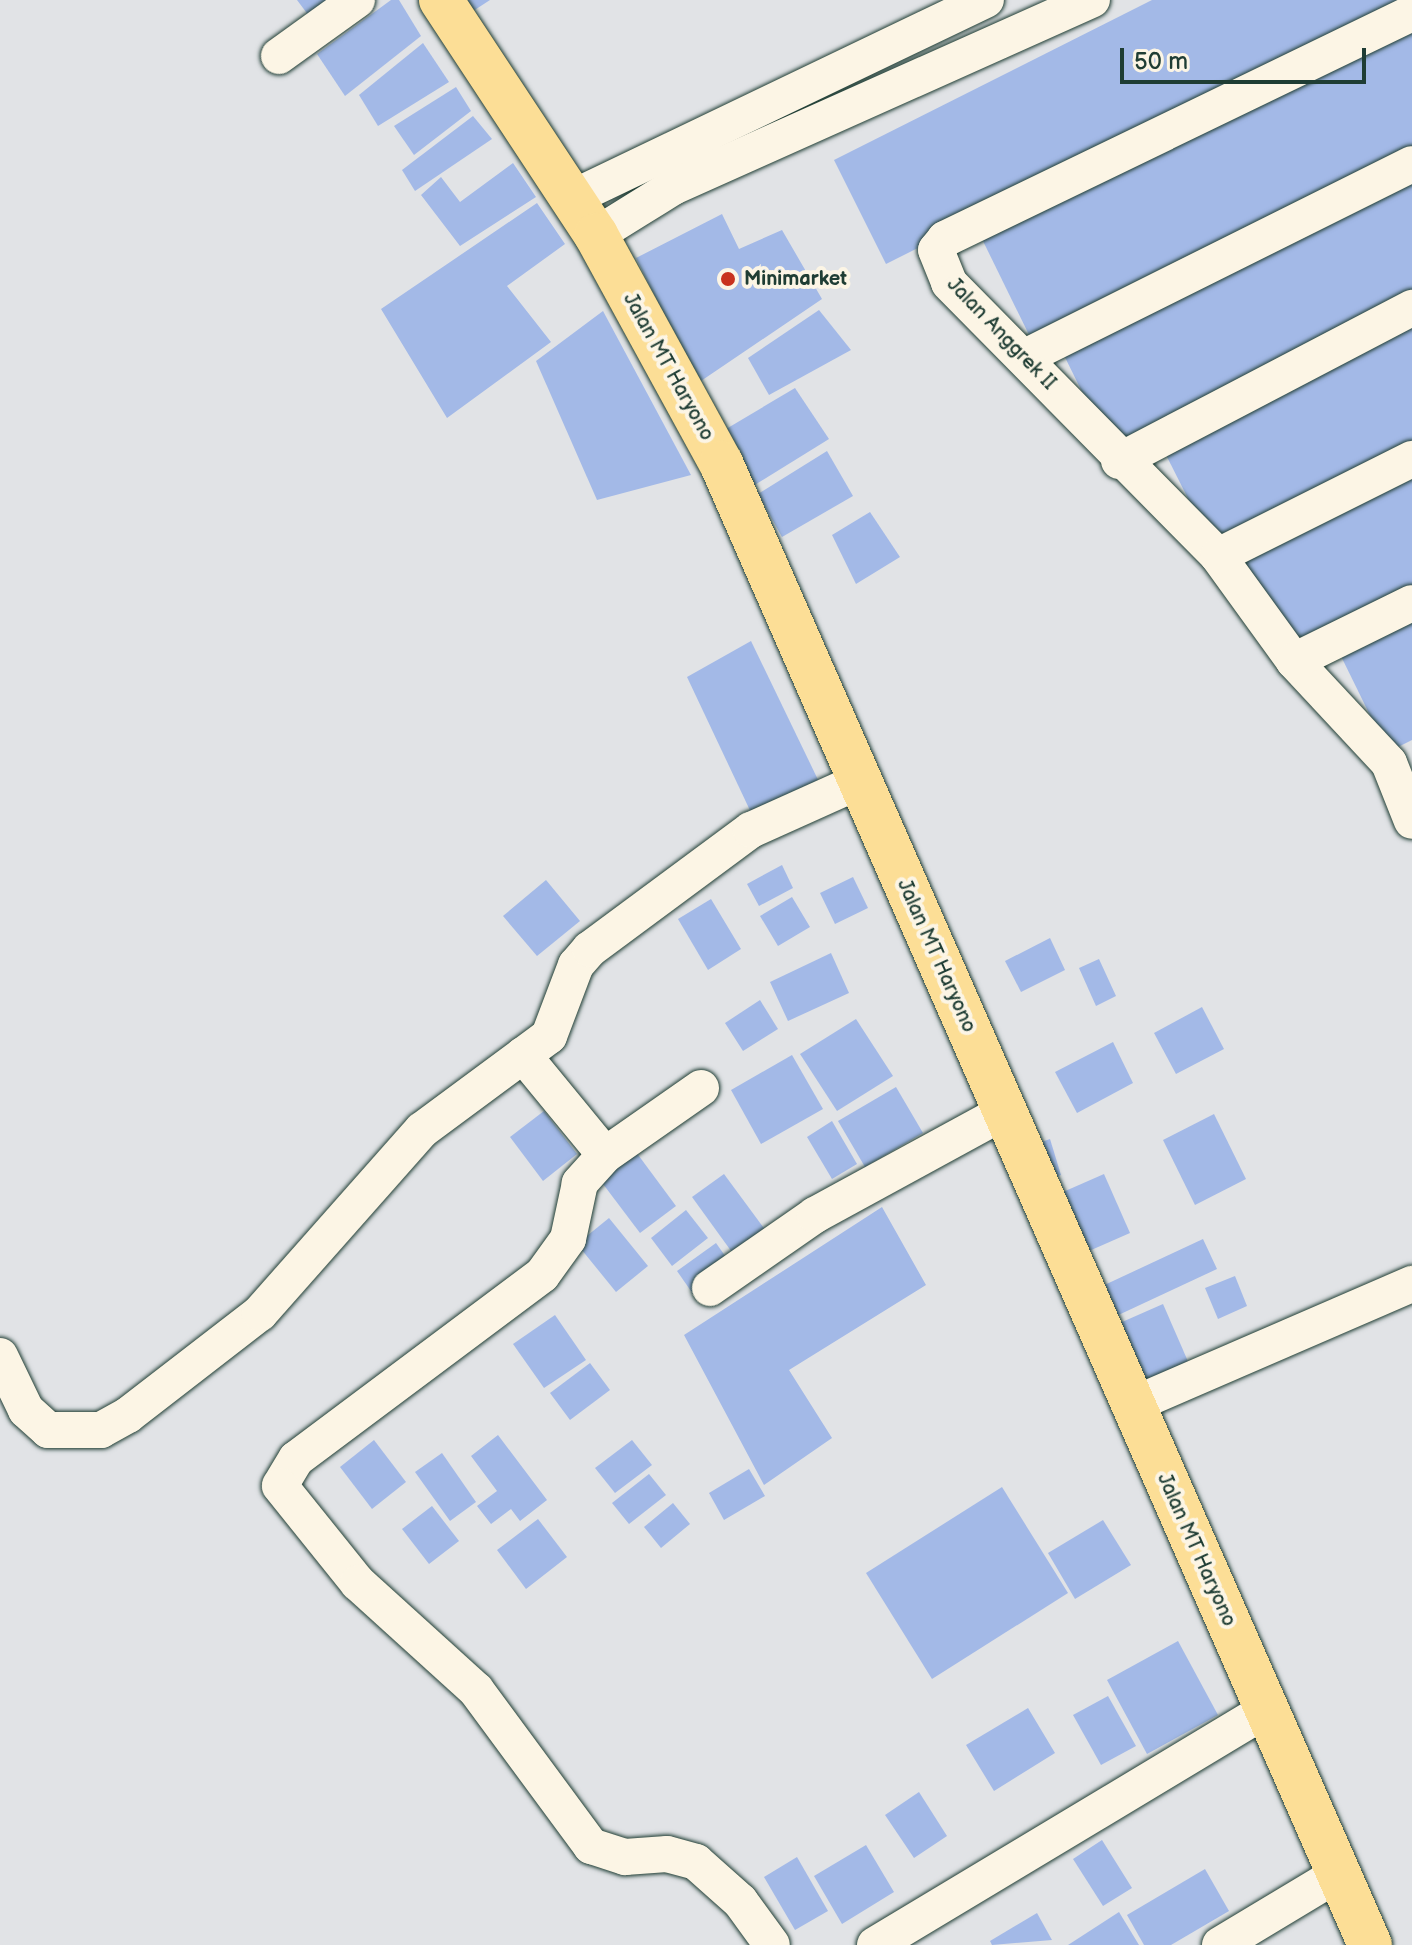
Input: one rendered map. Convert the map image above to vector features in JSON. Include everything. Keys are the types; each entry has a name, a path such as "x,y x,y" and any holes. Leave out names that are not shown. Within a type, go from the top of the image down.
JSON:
{"main road":[{"name":"Jalan MT Haryono","path":"441,0 596,235 721,463 1370,1945"}],"street":[{"path":"279,56 357,0"},
{"path":"572,198 986,0"},
{"path":"596,235 673,187 1092,0"},
{"name":"Jalan Anggrek II","path":"1412,13 938,245 949,283 1027,356 1119,461 1218,556 1294,661 1401,758 1412,821"},
{"path":"1027,356 1412,164"},
{"path":"1119,461 1412,308"},
{"path":"1218,556 1412,459"},
{"path":"1294,661 1412,603"},
{"path":"0,1356 26,1410 48,1430 101,1430 128,1415 260,1313 405,1146 549,1036 576,965 612,931 751,830 860,781"},
{"path":"523,1055 605,1155"},
{"path":"701,1088 605,1155 580,1183 568,1239 542,1275 296,1459 280,1486 358,1583 476,1690 591,1846 625,1857 696,1862 740,1901 772,1945"},
{"path":"710,1288 815,1215 954,1133 1004,1112"},
{"path":"1132,1405 1412,1284"},
{"path":"875,1945 1266,1710"},
{"path":"1220,1945 1338,1874"}],"building":[{"path":"297,0 339,0 312,20"},
{"path":"391,0 399,0 421,36 345,96 317,54"},
{"path":"457,0 490,0 467,15"},
{"path":"1152,0 1412,0 886,264 834,160"},
{"path":"1412,23 1412,153 1033,343 982,239"},
{"path":"423,43 449,82 378,126 359,95"},
{"path":"456,87 471,111 414,155 394,126"},
{"path":"473,116 492,139 415,191 402,170"},
{"path":"513,163 536,197 460,246 421,195 441,177 460,202"},
{"path":"1412,168 1412,298 1110,449 1059,345"},
{"path":"537,203 565,244 507,286 551,342 447,418 381,309"},
{"name":"Minimarket","path":"722,214 739,249 782,230 822,299 698,383 636,258"},
{"path":"819,310 851,350 769,395 748,358"},
{"path":"603,311 691,475 597,500 536,361"},
{"path":"1412,318 1412,448 1213,548 1161,445"},
{"path":"795,388 829,439 753,486 721,432"},
{"path":"827,451 853,496 782,537 758,494"},
{"path":"1412,467 1412,597 1292,656 1238,554"},
{"path":"870,512 900,557 856,584 832,535"},
{"path":"1412,610 1412,740 1388,752 1337,648"},
{"path":"751,641 822,788 755,821 687,677"},
{"path":"782,865 793,888 759,906 747,884"},
{"path":"853,877 868,908 835,924 820,893"},
{"path":"546,880 580,921 537,956 503,916"},
{"path":"792,897 810,927 778,946 760,916"},
{"path":"711,899 741,949 708,970 678,919"},
{"path":"1050,938 1065,970 1021,992 1005,961"},
{"path":"831,953 849,993 788,1021 770,982"},
{"path":"1099,959 1116,996 1096,1006 1079,968"},
{"path":"760,1000 778,1029 743,1051 725,1023"},
{"path":"1202,1007 1224,1049 1176,1074 1154,1033"},
{"path":"856,1019 893,1076 837,1111 800,1054"},
{"path":"1113,1042 1133,1083 1077,1113 1055,1072"},
{"path":"792,1055 823,1109 761,1144 731,1090"},
{"path":"896,1087 923,1133 865,1167 838,1121"},
{"path":"544,1111 577,1154 543,1181 510,1137"},
{"path":"1214,1114 1246,1179 1195,1205 1163,1140"},
{"path":"832,1121 857,1164 832,1179 807,1137"},
{"path":"1050,1139 1061,1175 1042,1182 1030,1146"},
{"path":"636,1152 676,1206 640,1233 600,1180"},
{"path":"724,1174 766,1231 734,1255 692,1197"},
{"path":"1104,1174 1130,1233 1089,1251 1063,1192"},
{"path":"882,1207 926,1285 789,1370 832,1438 764,1485 684,1335"},
{"path":"686,1210 708,1238 672,1266 651,1238"},
{"path":"609,1218 648,1266 616,1292 577,1244"},
{"path":"1203,1239 1217,1269 1112,1318 1098,1288"},
{"path":"716,1243 733,1267 693,1294 677,1271"},
{"path":"1235,1276 1247,1306 1218,1319 1205,1288"},
{"path":"1163,1304 1190,1366 1140,1388 1113,1326"},
{"path":"555,1315 586,1360 544,1388 513,1344"},
{"path":"590,1363 610,1390 570,1420 550,1393"},
{"path":"498,1435 547,1500 520,1521 511,1509 491,1524 477,1506 497,1491 471,1456"},
{"path":"374,1440 406,1482 372,1509 340,1467"},
{"path":"632,1440 652,1465 615,1493 595,1468"},
{"path":"442,1453 476,1502 450,1521 415,1472"},
{"path":"749,1469 765,1496 724,1520 709,1493"},
{"path":"649,1474 666,1495 629,1524 612,1503"},
{"path":"1002,1487 1068,1593 932,1679 866,1573"},
{"path":"673,1503 690,1524 661,1548 644,1527"},
{"path":"432,1506 459,1541 429,1564 402,1529"},
{"path":"538,1519 567,1557 526,1589 497,1550"},
{"path":"1103,1520 1131,1565 1075,1599 1048,1553"},
{"path":"1178,1641 1218,1715 1147,1754 1107,1680"},
{"path":"1108,1696 1136,1746 1101,1765 1073,1715"},
{"path":"1028,1708 1055,1753 994,1791 966,1745"},
{"path":"919,1792 947,1836 914,1858 885,1815"},
{"path":"1102,1840 1132,1888 1103,1906 1073,1859"},
{"path":"866,1845 894,1892 842,1924 814,1876"},
{"path":"797,1857 828,1911 795,1930 764,1877"},
{"path":"1205,1869 1229,1911 1171,1945 1144,1945 1127,1915"},
{"path":"1119,1912 1139,1945 1068,1945"},
{"path":"1037,1913 1052,1940 992,1945 990,1941"}],"place":[{"name":"Minimarket","path":"728,279"}]}
